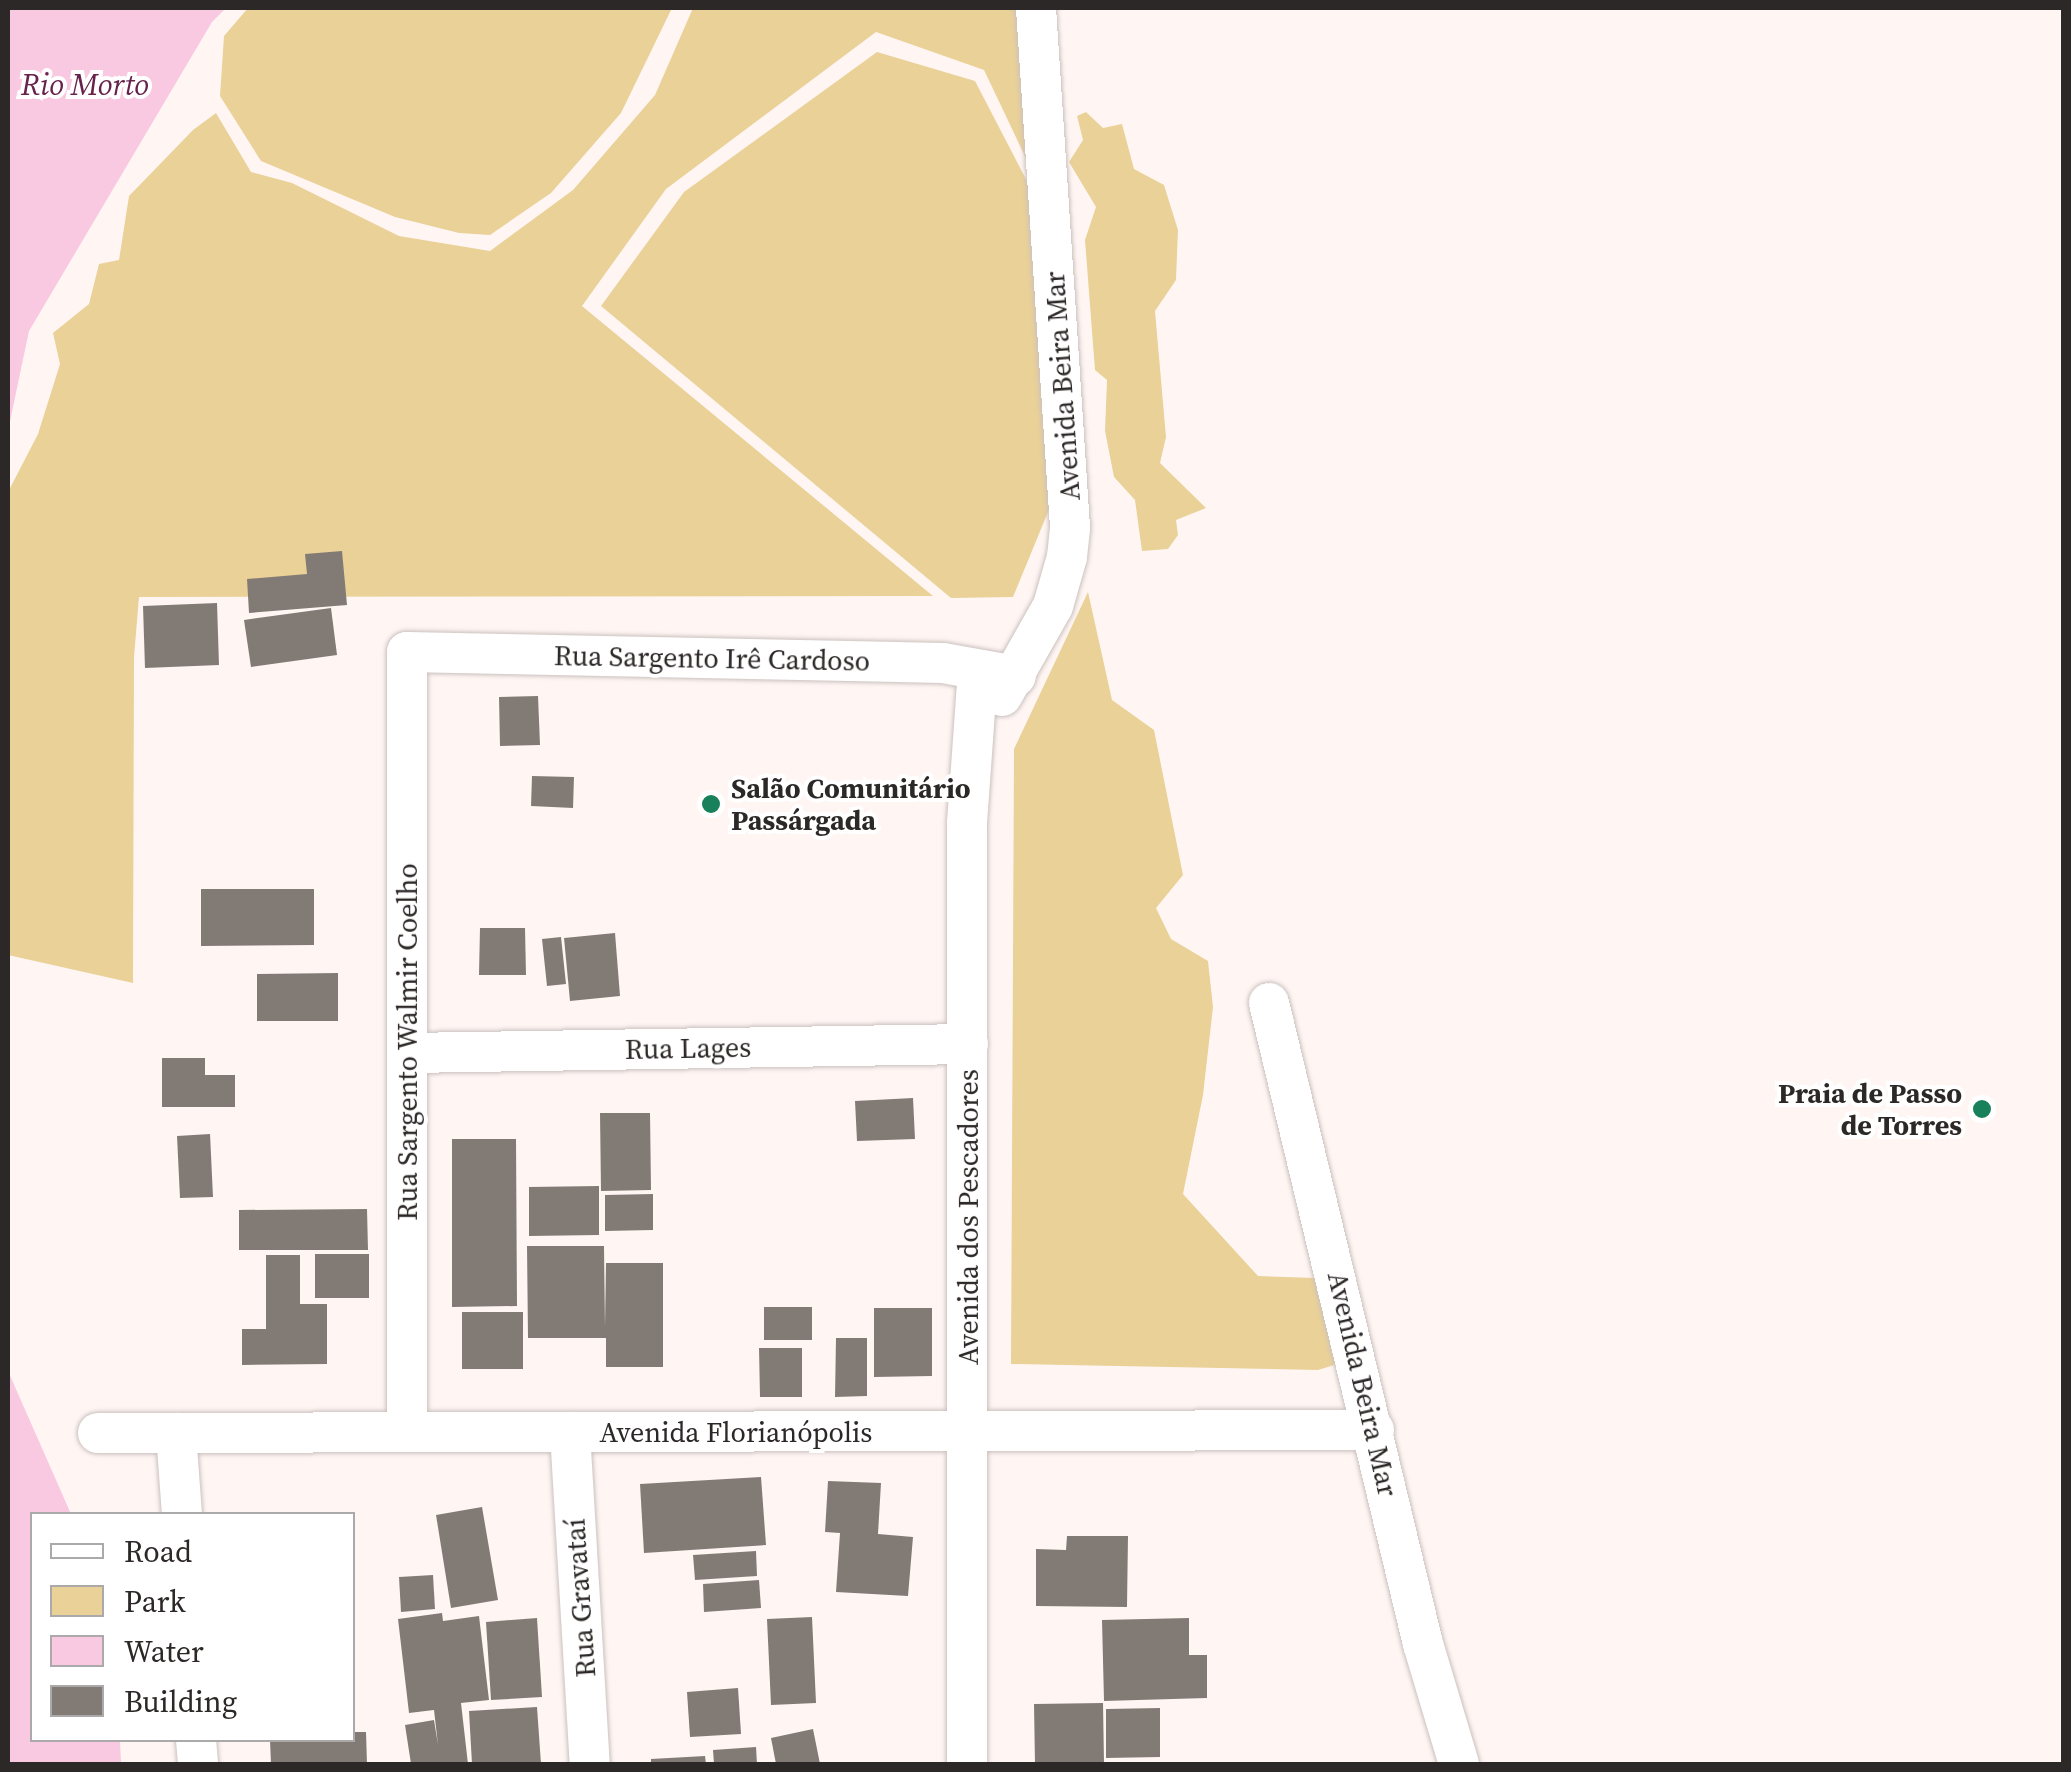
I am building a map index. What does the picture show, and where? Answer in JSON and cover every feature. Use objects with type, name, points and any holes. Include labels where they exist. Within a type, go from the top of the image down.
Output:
[{"type":"street","name":"Avenida Beira Mar","points":[[997,673],[1053,606],[1068,557],[1070,528],[1036,8]]},
{"type":"street","name":"Rua Sargento Irê Cardoso","points":[[407,652],[924,662],[997,673]]},
{"type":"street","name":"Rua Sargento Walmir Coelho","points":[[407,652],[408,1432]]},
{"type":"street","name":"Avenida dos Pescadores","points":[[967,1764],[967,823],[972,740],[997,673]]},
{"type":"street","name":"Avenida Beira Mar","points":[[1269,1003],[1423,1644],[1459,1764]]},
{"type":"street","name":"Rua Lages","points":[[408,1053],[968,1044]]},
{"type":"street","name":"Avenida Florianópolis","points":[[98,1433],[1374,1430]]},
{"type":"street","name":"Rua Gravataí","points":[[570,1432],[590,1764]]},
{"type":"street","points":[[176,1433],[182,1512]]},
{"type":"green space","points":[[248,8],[672,8],[621,113],[551,193],[490,235],[459,233],[395,217],[261,161],[220,96],[224,36]]},
{"type":"green space","points":[[693,8],[1018,8],[1031,169],[984,70],[876,32],[666,189],[582,306],[933,596],[139,597],[134,657],[133,983],[8,955],[8,492],[38,434],[60,364],[53,333],[89,304],[99,264],[119,260],[129,196],[193,130],[216,113],[251,172],[292,183],[399,236],[490,251],[573,190],[655,95]]},
{"type":"green space","points":[[877,52],[975,81],[1028,183],[1055,495],[1013,597],[951,598],[601,306],[684,192]]},
{"type":"green space","points":[[1086,112],[1103,128],[1122,124],[1134,169],[1164,185],[1178,230],[1176,280],[1155,311],[1166,437],[1160,463],[1206,508],[1176,520],[1178,535],[1168,549],[1142,551],[1135,500],[1114,477],[1105,431],[1107,380],[1095,370],[1085,240],[1096,207],[1069,162],[1083,140],[1077,116]]},
{"type":"green space","points":[[1088,592],[1112,700],[1154,730],[1183,875],[1156,908],[1171,939],[1208,961],[1213,1007],[1203,1095],[1183,1194],[1258,1276],[1316,1278],[1344,1362],[1318,1370],[1011,1364],[1014,749]]},
{"type":"water","name":"Rio Morto","points":[[8,8],[226,8],[212,22],[29,331],[8,431]]},
{"type":"water","points":[[8,1371],[70,1512],[30,1512],[30,1742],[120,1742],[121,1764],[8,1764]]},
{"type":"building","points":[[342,551],[347,605],[249,613],[247,579],[307,574],[305,554]]},
{"type":"building","points":[[217,603],[219,665],[145,668],[143,606]]},
{"type":"building","points":[[331,608],[337,655],[251,667],[244,620]]},
{"type":"building","points":[[538,696],[540,745],[500,746],[499,697]]},
{"type":"building","points":[[532,776],[574,777],[573,808],[531,806]]},
{"type":"building","points":[[201,889],[314,889],[314,945],[201,946]]},
{"type":"building","points":[[480,928],[525,928],[526,975],[479,975]]},
{"type":"building","points":[[615,933],[620,996],[570,1001],[564,938]]},
{"type":"building","points":[[561,937],[566,984],[547,986],[542,939]]},
{"type":"building","points":[[338,973],[338,1021],[257,1021],[257,974]]},
{"type":"building","points":[[162,1058],[205,1058],[205,1075],[235,1075],[235,1107],[162,1107]]},
{"type":"building","points":[[913,1098],[915,1139],[857,1141],[855,1101]]},
{"type":"building","points":[[600,1113],[650,1113],[651,1190],[601,1191]]},
{"type":"building","points":[[210,1134],[213,1197],[180,1198],[177,1136]]},
{"type":"building","points":[[452,1139],[516,1139],[517,1306],[452,1307]]},
{"type":"building","points":[[599,1186],[599,1235],[529,1236],[529,1187]]},
{"type":"building","points":[[653,1194],[653,1230],[605,1231],[605,1195]]},
{"type":"building","points":[[367,1209],[368,1250],[239,1250],[239,1210]]},
{"type":"building","points":[[527,1246],[604,1246],[605,1327],[606,1263],[663,1263],[663,1367],[606,1367],[606,1338],[528,1338]]},
{"type":"building","points":[[315,1254],[369,1254],[369,1298],[315,1298]]},
{"type":"building","points":[[266,1255],[300,1255],[300,1304],[327,1304],[327,1364],[242,1365],[242,1329],[266,1329]]},
{"type":"building","points":[[764,1307],[812,1307],[812,1340],[764,1340]]},
{"type":"building","points":[[874,1308],[932,1308],[932,1376],[874,1377]]},
{"type":"building","points":[[462,1312],[523,1312],[523,1369],[462,1369]]},
{"type":"building","points":[[836,1338],[867,1338],[867,1396],[835,1397]]},
{"type":"building","points":[[759,1348],[802,1348],[802,1397],[760,1397]]},
{"type":"building","points":[[761,1477],[766,1545],[644,1553],[640,1484]]},
{"type":"building","points":[[828,1481],[881,1483],[878,1534],[913,1537],[908,1596],[836,1592],[840,1533],[825,1532]]},
{"type":"building","points":[[482,1507],[498,1600],[451,1608],[436,1515]]},
{"type":"building","points":[[1067,1536],[1128,1536],[1127,1607],[1036,1606],[1036,1549],[1066,1550]]},
{"type":"building","points":[[756,1551],[757,1576],[695,1580],[693,1555]]},
{"type":"building","points":[[433,1575],[435,1609],[401,1612],[399,1577]]},
{"type":"building","points":[[759,1580],[761,1608],[704,1612],[703,1584]]},
{"type":"building","points":[[442,1613],[443,1621],[479,1616],[489,1700],[461,1703],[468,1764],[411,1764],[405,1725],[434,1720],[438,1745],[434,1710],[409,1713],[398,1619]]},
{"type":"building","points":[[812,1617],[816,1703],[771,1705],[767,1619]]},
{"type":"building","points":[[537,1618],[542,1697],[491,1700],[486,1622]]},
{"type":"building","points":[[1189,1618],[1189,1655],[1207,1655],[1207,1698],[1104,1701],[1102,1620]]},
{"type":"building","points":[[738,1688],[741,1734],[690,1737],[687,1692]]},
{"type":"building","points":[[1103,1703],[1104,1763],[1035,1764],[1034,1704]]},
{"type":"building","points":[[537,1707],[541,1764],[472,1764],[469,1711]]},
{"type":"building","points":[[1160,1708],[1160,1757],[1106,1758],[1106,1709]]},
{"type":"building","points":[[813,1729],[820,1764],[776,1764],[771,1738]]},
{"type":"building","points":[[355,1732],[366,1732],[367,1764],[271,1764],[270,1742],[355,1742]]},
{"type":"building","points":[[756,1747],[757,1764],[714,1764],[713,1750]]},
{"type":"building","points":[[705,1756],[706,1764],[651,1764],[651,1759]]},
{"type":"place","name":"Salão Comunitário Passárgada","points":[[711,804]]},
{"type":"place","name":"Praia de Passo de Torres","points":[[1982,1109]]}]
